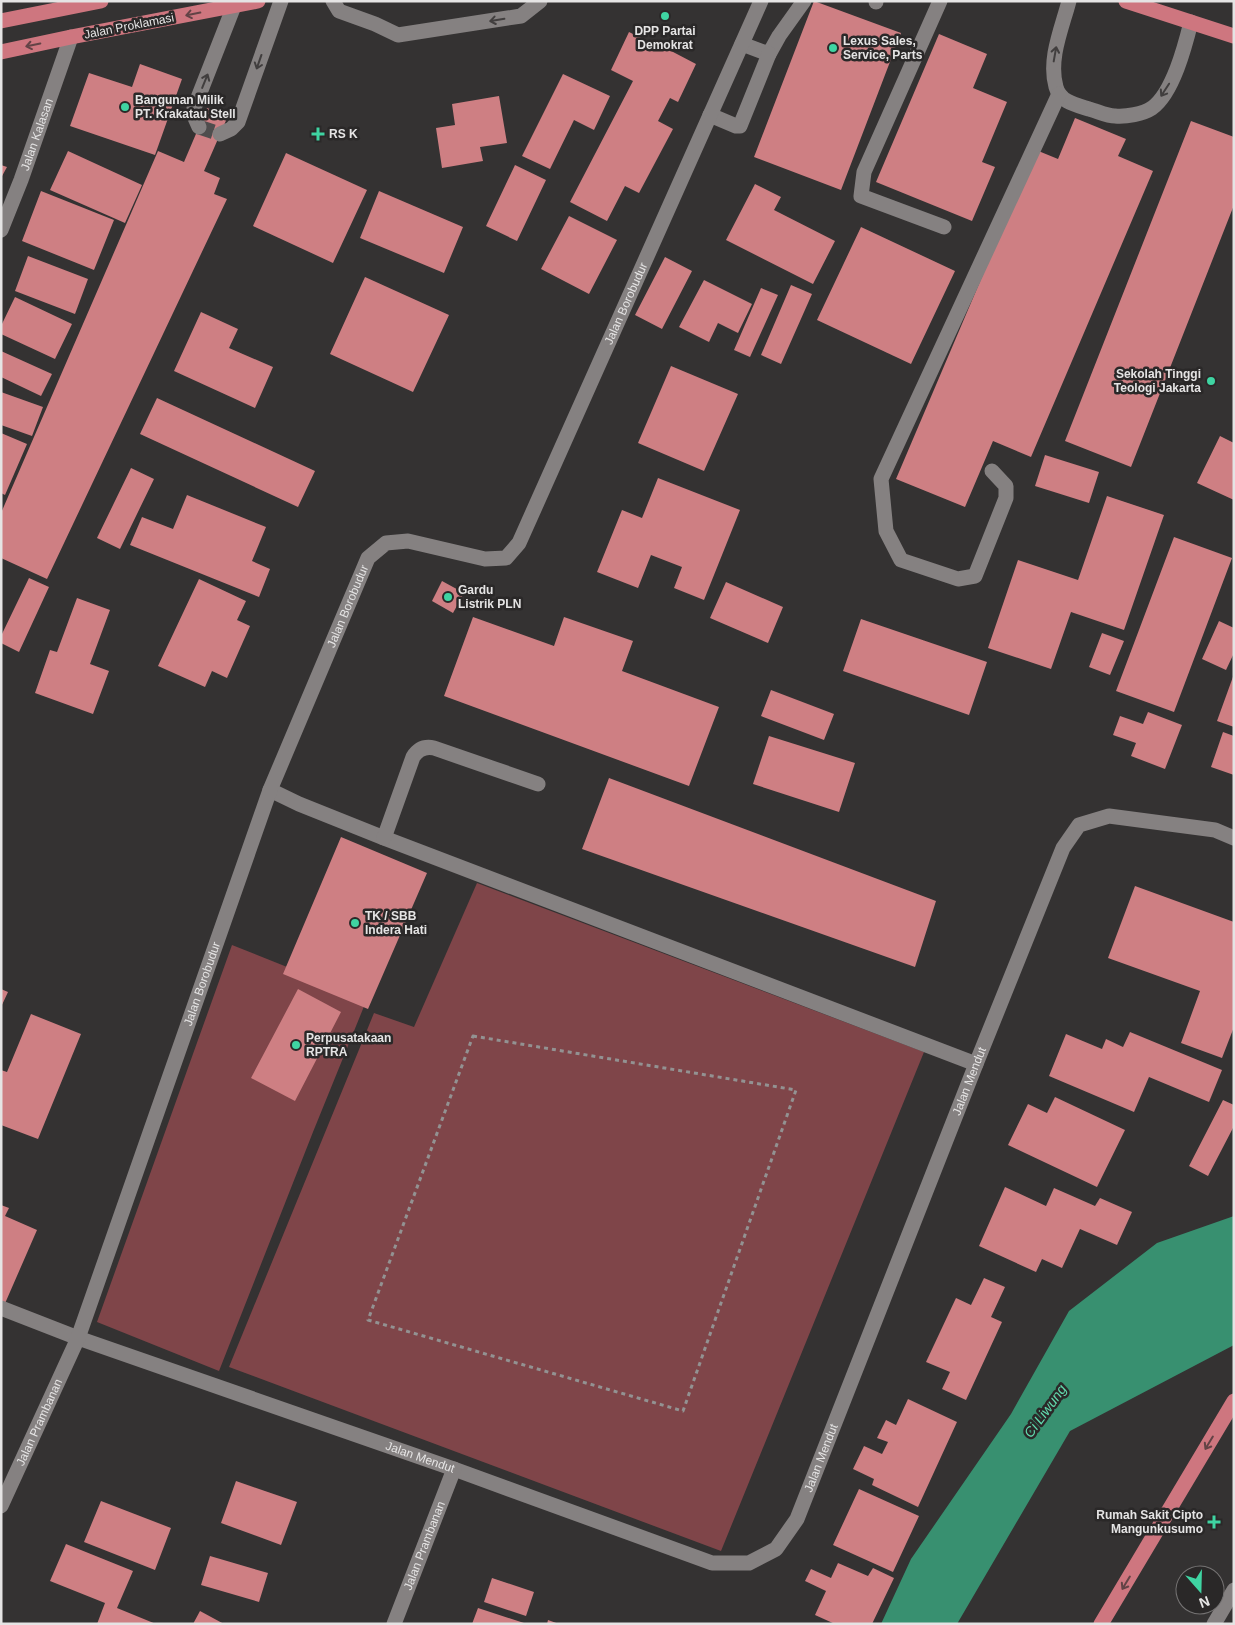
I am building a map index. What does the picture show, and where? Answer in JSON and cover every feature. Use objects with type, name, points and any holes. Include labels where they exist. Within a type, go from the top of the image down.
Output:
[{"type":"main road","points":[[1,21],[101,1]]},
{"type":"main road","name":"Jalan Proklamasi","points":[[1,52],[258,1]]},
{"type":"main road","points":[[1126,1],[1164,7],[1191,22],[1234,36]]},
{"type":"main road","points":[[1101,1624],[1234,1401]]},
{"type":"street","points":[[220,134],[231,129],[238,122],[281,1]]},
{"type":"street","points":[[333,1],[339,11],[375,24],[398,35],[521,16],[540,1]]},
{"type":"street","name":"Jalan Borobudur","points":[[78,1338],[270,790],[368,558],[386,543],[408,541],[485,559],[506,558],[519,543],[761,1]]},
{"type":"street","points":[[710,114],[740,126],[769,54],[779,36],[804,1]]},
{"type":"street","points":[[940,1],[864,172],[861,196],[944,227]]},
{"type":"street","points":[[1070,1],[1056,48],[1053,67],[1056,87],[1059,94],[1071,104],[1114,116],[1137,114],[1152,107],[1166,91],[1177,69],[1191,22]]},
{"type":"street","points":[[199,127],[195,118],[194,108],[234,6]]},
{"type":"street","name":"Jalan Kalasan","points":[[1,230],[21,180],[71,37]]},
{"type":"street","points":[[742,44],[769,54]]},
{"type":"street","points":[[992,471],[1006,486],[1006,498],[975,576],[958,579],[901,560],[886,531],[881,479],[1059,94]]},
{"type":"street","points":[[384,838],[413,757],[424,747],[434,748],[538,784]]},
{"type":"street","points":[[270,790],[299,804],[384,838],[976,1064]]},
{"type":"street","name":"Jalan Mendut","points":[[1,1308],[78,1338],[454,1469],[712,1563],[749,1563],[776,1549],[797,1519],[1063,848],[1079,825],[1109,816],[1215,830],[1234,838]]},
{"type":"street","name":"Jalan Prambanan","points":[[1,1506],[78,1338]]},
{"type":"street","name":"Jalan Prambanan","points":[[394,1624],[454,1469]]},
{"type":"street","points":[[1214,1624],[1234,1590]]},
{"type":"path","points":[[473,1036],[796,1090],[683,1411],[368,1320],[473,1036]]},
{"type":"shaded area","points":[[477,883],[924,1052],[721,1551],[229,1367],[374,1013],[414,1027]]},
{"type":"shaded area","points":[[232,945],[367,999],[219,1371],[97,1322]]},
{"type":"water","name":"Ci Liwung","points":[[1234,1216],[1234,1345],[1070,1431],[957,1624],[881,1624],[911,1559],[1011,1414],[1069,1311],[1157,1243]]},
{"type":"building","points":[[814,1],[901,33],[841,190],[754,157]]},
{"type":"building","points":[[629,32],[653,44],[654,42],[696,64],[678,102],[670,98],[658,121],[673,129],[639,193],[625,186],[607,221],[570,202],[633,81],[611,70]]},
{"type":"building","points":[[939,34],[987,54],[973,88],[1007,102],[982,162],[995,167],[972,221],[876,182]]},
{"type":"building","name":"Bangunan Milik PT. Krakatau Stell","points":[[140,64],[182,79],[155,155],[70,126],[89,73],[132,87]]},
{"type":"building","points":[[563,74],[610,96],[594,130],[574,120],[550,169],[522,156]]},
{"type":"building","points":[[499,96],[507,143],[480,147],[483,161],[442,168],[436,128],[455,125],[452,104]]},
{"type":"building","points":[[207,108],[228,116],[204,171],[220,178],[214,194],[227,199],[47,579],[1,558],[1,513],[158,151],[184,162]]},
{"type":"building","points":[[1075,118],[1126,139],[1118,156],[1153,171],[1031,457],[993,441],[965,507],[896,479],[1036,150],[1058,159]]},
{"type":"building","points":[[1191,121],[1234,137],[1234,205],[1131,467],[1065,441]]},
{"type":"building","points":[[68,151],[142,185],[125,223],[50,190]]},
{"type":"building","points":[[286,153],[367,190],[333,263],[253,226]]},
{"type":"building","points":[[1,165],[7,167],[1,178]]},
{"type":"building","points":[[515,165],[546,180],[517,241],[486,226]]},
{"type":"building","points":[[755,184],[781,197],[774,210],[835,241],[813,284],[726,240]]},
{"type":"building","points":[[41,191],[114,220],[94,270],[22,241]]},
{"type":"building","points":[[379,191],[463,227],[444,273],[360,238]]},
{"type":"building","points":[[569,216],[617,240],[589,294],[541,269]]},
{"type":"building","points":[[861,227],[955,271],[911,364],[817,320]]},
{"type":"building","points":[[28,256],[88,279],[75,314],[15,291]]},
{"type":"building","points":[[665,257],[692,271],[662,329],[635,315]]},
{"type":"building","points":[[365,277],[449,315],[413,392],[330,354]]},
{"type":"building","points":[[704,280],[752,304],[738,333],[718,323],[709,342],[679,327]]},
{"type":"building","points":[[791,285],[812,294],[781,364],[761,355]]},
{"type":"building","points":[[761,288],[778,295],[750,357],[734,350]]},
{"type":"building","points":[[15,297],[72,324],[55,359],[1,334],[1,326]]},
{"type":"building","points":[[201,312],[238,329],[229,348],[273,367],[255,408],[174,371]]},
{"type":"building","points":[[1,351],[52,374],[41,396],[1,377]]},
{"type":"building","points":[[671,366],[738,394],[704,471],[638,443]]},
{"type":"building","points":[[1,392],[43,407],[32,436],[1,425]]},
{"type":"building","points":[[157,398],[315,471],[298,507],[140,434]]},
{"type":"building","points":[[1,433],[27,444],[5,495],[1,493]]},
{"type":"building","points":[[1220,436],[1234,443],[1234,500],[1197,483]]},
{"type":"building","points":[[1045,455],[1099,472],[1089,503],[1035,486]]},
{"type":"building","points":[[131,468],[154,479],[120,549],[97,538]]},
{"type":"building","points":[[658,478],[740,510],[704,600],[674,588],[682,567],[651,555],[638,588],[597,572],[622,510],[642,518]]},
{"type":"building","points":[[187,495],[266,527],[252,561],[270,569],[259,597],[130,545],[142,517],[173,529]]},
{"type":"building","points":[[1107,496],[1164,515],[1124,630],[1071,612],[1051,669],[988,648],[1018,560],[1078,580]]},
{"type":"building","points":[[1174,537],[1232,558],[1174,712],[1116,691]]},
{"type":"building","points":[[29,578],[49,587],[19,652],[1,643],[1,636]]},
{"type":"building","points":[[199,579],[246,601],[237,620],[250,626],[227,678],[212,671],[205,687],[158,666]]},
{"type":"building","name":"Gardu Listrik PLN","points":[[442,581],[464,593],[453,613],[432,601]]},
{"type":"building","points":[[726,582],[783,607],[768,643],[710,618]]},
{"type":"building","points":[[77,598],[110,610],[90,664],[109,671],[93,714],[35,693],[50,650],[57,652]]},
{"type":"building","points":[[473,617],[554,646],[564,617],[633,641],[622,671],[719,707],[689,786],[444,696]]},
{"type":"building","points":[[861,619],[987,662],[969,715],[843,671]]},
{"type":"building","points":[[1219,621],[1234,628],[1234,653],[1226,670],[1202,659]]},
{"type":"building","points":[[1102,633],[1124,641],[1110,675],[1089,667]]},
{"type":"building","points":[[1234,674],[1234,727],[1217,721]]},
{"type":"building","points":[[771,690],[834,714],[824,740],[761,716]]},
{"type":"building","points":[[1148,712],[1182,725],[1165,769],[1131,756],[1136,743],[1113,735],[1120,716],[1143,724]]},
{"type":"building","points":[[1223,732],[1234,736],[1234,775],[1211,767]]},
{"type":"building","points":[[769,736],[855,763],[839,812],[753,784]]},
{"type":"building","points":[[609,778],[936,901],[915,967],[582,849]]},
{"type":"building","name":"TK / SBB Indera Hati","points":[[341,837],[427,873],[368,1009],[283,974]]},
{"type":"building","points":[[1135,886],[1234,922],[1234,1027],[1222,1058],[1181,1043],[1200,991],[1108,958]]},
{"type":"building","points":[[1,989],[8,992],[1,1007]]},
{"type":"building","name":"Perpusatakaan RPTRA","points":[[298,989],[341,1012],[295,1101],[251,1078]]},
{"type":"building","points":[[31,1014],[81,1034],[38,1139],[1,1125],[1,1070],[7,1072]]},
{"type":"building","points":[[1130,1032],[1222,1070],[1209,1102],[1149,1077],[1134,1112],[1049,1076],[1066,1034],[1102,1049],[1106,1039],[1123,1047]]},
{"type":"building","points":[[1055,1097],[1125,1130],[1097,1187],[1008,1145],[1028,1104],[1047,1113]]},
{"type":"building","points":[[1223,1100],[1234,1105],[1234,1126],[1208,1176],[1189,1166]]},
{"type":"building","points":[[1005,1187],[1046,1206],[1054,1188],[1095,1206],[1100,1198],[1132,1212],[1117,1245],[1080,1229],[1062,1268],[1042,1259],[1036,1272],[979,1246]]},
{"type":"building","points":[[1,1205],[9,1208],[5,1216],[37,1230],[3,1308],[1,1307]]},
{"type":"building","points":[[984,1278],[1005,1287],[991,1317],[1002,1322],[966,1400],[942,1389],[950,1372],[926,1362],[956,1298],[971,1305]]},
{"type":"building","points":[[908,1399],[957,1422],[918,1507],[872,1485],[874,1479],[853,1469],[864,1446],[882,1454],[888,1442],[877,1438],[886,1420],[896,1425]]},
{"type":"building","points":[[236,1481],[297,1502],[281,1545],[221,1523]]},
{"type":"building","points":[[859,1489],[919,1516],[893,1572],[833,1545]]},
{"type":"building","points":[[101,1501],[171,1528],[155,1570],[84,1542]]},
{"type":"building","points":[[66,1544],[133,1571],[117,1608],[156,1624],[97,1624],[105,1603],[50,1581]]},
{"type":"building","points":[[210,1556],[268,1573],[259,1602],[201,1585]]},
{"type":"building","points":[[838,1563],[868,1576],[873,1568],[894,1578],[872,1624],[835,1624],[815,1615],[826,1591],[805,1581],[811,1569],[831,1578]]},
{"type":"building","points":[[492,1578],[534,1592],[526,1616],[484,1602]]},
{"type":"building","points":[[478,1608],[524,1623],[524,1624],[472,1624]]},
{"type":"building","points":[[200,1611],[224,1624],[193,1624]]},
{"type":"building","points":[[548,1620],[559,1624],[547,1624]]},
{"type":"tunnel","points":[[199,127],[220,134]]},
{"type":"place","name":"DPP Partai Demokrat","points":[[665,16]]},
{"type":"place","name":"Lexus Sales, Service, Parts","points":[[833,48]]},
{"type":"place","name":"Bangunan Milik PT. Krakatau Stell","points":[[125,107]]},
{"type":"place","name":"RS K","points":[[318,134]]},
{"type":"place","name":"Sekolah Tinggi Teologi Jakarta","points":[[1211,381]]},
{"type":"place","name":"Gardu Listrik PLN","points":[[448,597]]},
{"type":"place","name":"TK / SBB Indera Hati","points":[[355,923]]},
{"type":"place","name":"Perpusatakaan RPTRA","points":[[296,1045]]},
{"type":"place","name":"Rumah Sakit Cipto Mangunkusumo","points":[[1214,1522]]}]
